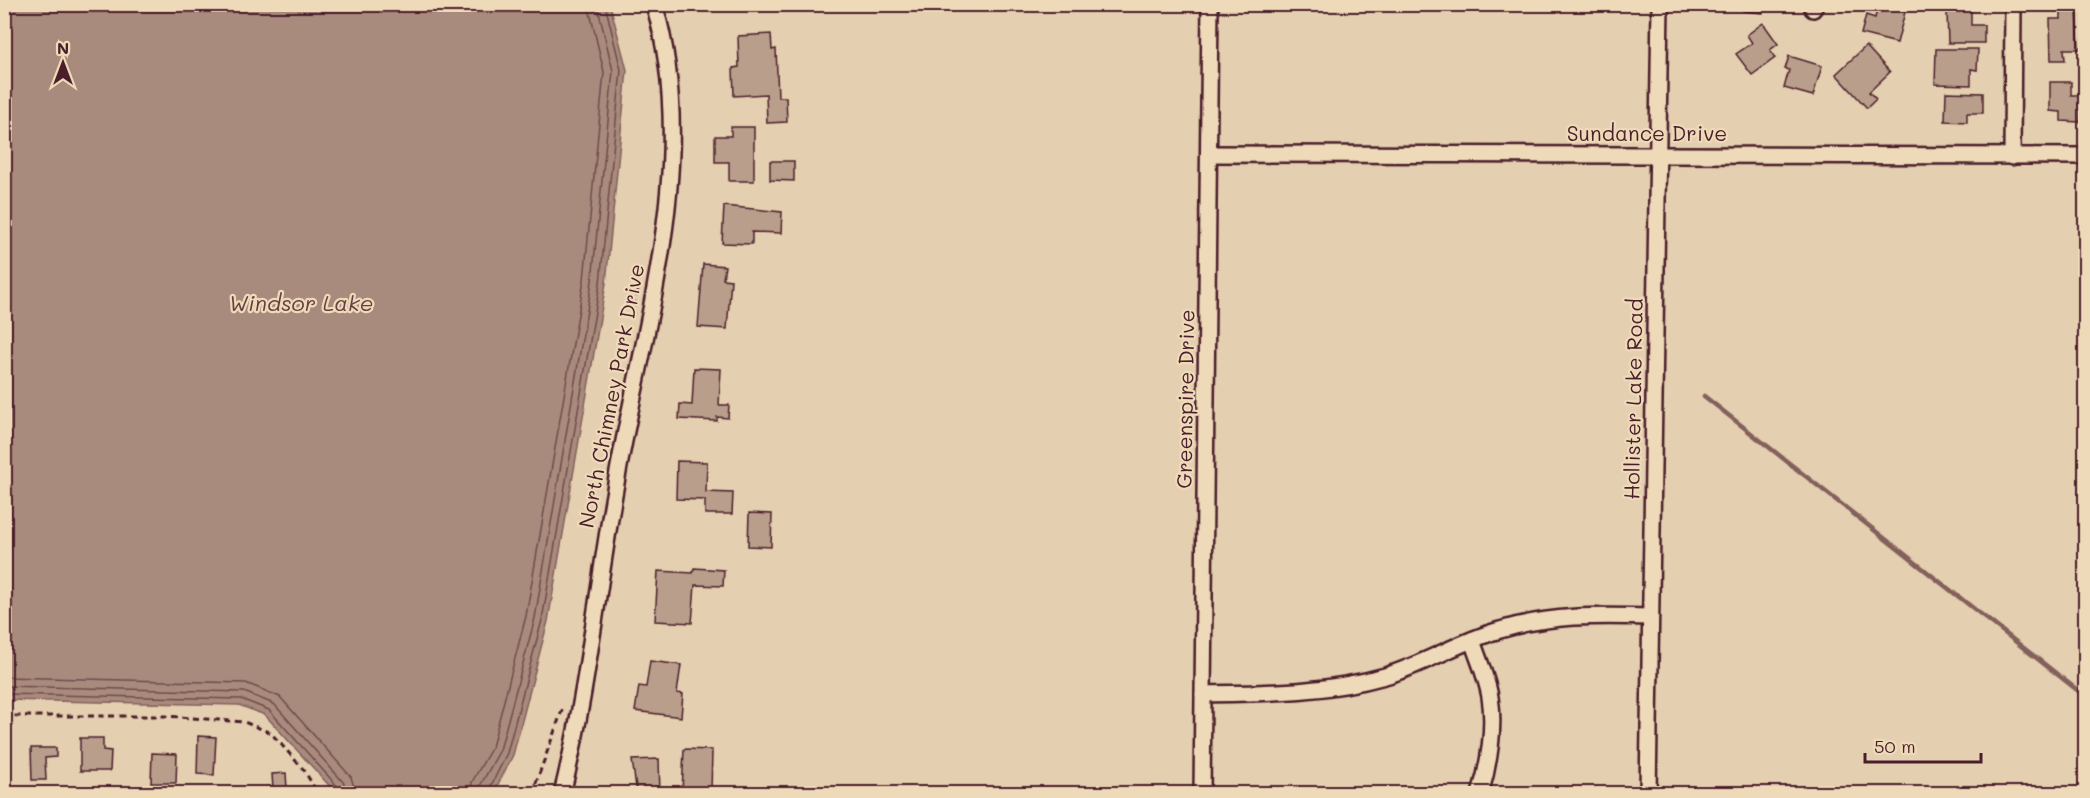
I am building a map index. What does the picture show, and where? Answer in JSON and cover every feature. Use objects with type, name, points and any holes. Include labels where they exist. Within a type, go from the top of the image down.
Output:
[{"type":"street","name":"North Chimney Park Drive","points":[[562,794],[575,734],[615,486],[659,262],[669,190],[670,75],[663,31],[654,4]]},
{"type":"street","name":"Greenspire Drive","points":[[1202,794],[1210,4]]},
{"type":"street","name":"Hollister Lake Road","points":[[1648,794],[1650,576],[1657,356],[1659,4]]},
{"type":"street","points":[[2012,157],[2013,4]]},
{"type":"street","name":"Sundance Drive","points":[[1209,154],[2085,156]]},
{"type":"street","points":[[1203,694],[1287,693],[1321,690],[1386,676],[1499,630],[1545,620],[1601,615],[1650,617]]},
{"type":"street","points":[[1472,640],[1486,680],[1492,712],[1486,769],[1480,794]]},
{"type":"path","points":[[631,325],[639,279]]},
{"type":"path","points":[[532,794],[566,697]]},
{"type":"path","points":[[4,716],[167,716],[244,722],[272,733],[304,770],[318,794]]},
{"type":"water","name":"Windsor Lake","points":[[5,4],[610,5],[627,70],[606,283],[548,621],[513,755],[495,790],[488,794],[336,793],[265,715],[239,705],[5,700]]},
{"type":"building","points":[[1743,4],[1764,4],[1763,13],[1743,11]]},
{"type":"building","points":[[1878,5],[1905,12],[1897,43],[1861,34],[1866,15],[1875,18]]},
{"type":"building","points":[[1971,10],[1971,25],[1984,25],[1984,43],[1948,43],[1947,11]]},
{"type":"building","points":[[2077,10],[2079,49],[2064,49],[2065,60],[2051,60],[2050,19],[2061,19],[2061,11]]},
{"type":"building","points":[[1763,23],[1778,44],[1770,50],[1775,58],[1752,75],[1736,54],[1752,43],[1747,35]]},
{"type":"building","points":[[771,34],[772,50],[776,49],[778,97],[786,97],[787,122],[767,123],[766,94],[734,96],[733,68],[739,67],[738,36]]},
{"type":"building","points":[[1866,46],[1890,72],[1869,92],[1876,99],[1867,108],[1836,74]]},
{"type":"building","points":[[1936,49],[1978,49],[1977,70],[1971,69],[1971,85],[1935,84]]},
{"type":"building","points":[[1789,56],[1822,66],[1813,96],[1784,88],[1789,70],[1785,69]]},
{"type":"building","points":[[2050,82],[2071,82],[2071,95],[2081,95],[2080,122],[2061,121],[2061,112],[2050,111]]},
{"type":"building","points":[[1946,92],[1983,93],[1983,113],[1967,113],[1967,122],[1945,121]]},
{"type":"building","points":[[731,127],[754,127],[754,181],[729,181],[729,162],[715,162],[715,136],[731,136]]},
{"type":"building","points":[[770,161],[794,161],[794,181],[770,180]]},
{"type":"building","points":[[724,206],[782,212],[781,233],[752,232],[752,244],[722,243]]},
{"type":"building","points":[[703,264],[725,266],[723,279],[731,280],[727,329],[698,327]]},
{"type":"building","points":[[694,368],[721,369],[719,405],[729,405],[728,418],[717,417],[717,421],[679,419],[680,404],[692,405]]},
{"type":"building","points":[[677,461],[707,462],[706,492],[733,493],[732,514],[705,514],[705,500],[676,499]]},
{"type":"building","points":[[749,513],[772,514],[771,547],[748,546]]},
{"type":"building","points":[[694,568],[724,570],[723,586],[695,585],[692,623],[655,621],[658,571],[693,573]]},
{"type":"building","points":[[650,661],[681,665],[677,693],[683,694],[681,717],[635,711],[639,686],[646,687]]},
{"type":"building","points":[[198,736],[216,737],[214,775],[197,774]]},
{"type":"building","points":[[80,738],[103,738],[103,750],[111,751],[110,771],[80,771]]},
{"type":"building","points":[[31,748],[56,748],[56,757],[45,758],[46,780],[32,780]]},
{"type":"building","points":[[684,749],[712,750],[711,793],[682,792]]},
{"type":"building","points":[[152,753],[177,754],[176,783],[151,783]]},
{"type":"building","points":[[659,759],[660,794],[637,794],[632,760]]},
{"type":"building","points":[[286,773],[287,789],[273,789],[272,774]]},
{"type":"waterway","points":[[1704,396],[2086,697]]}]
